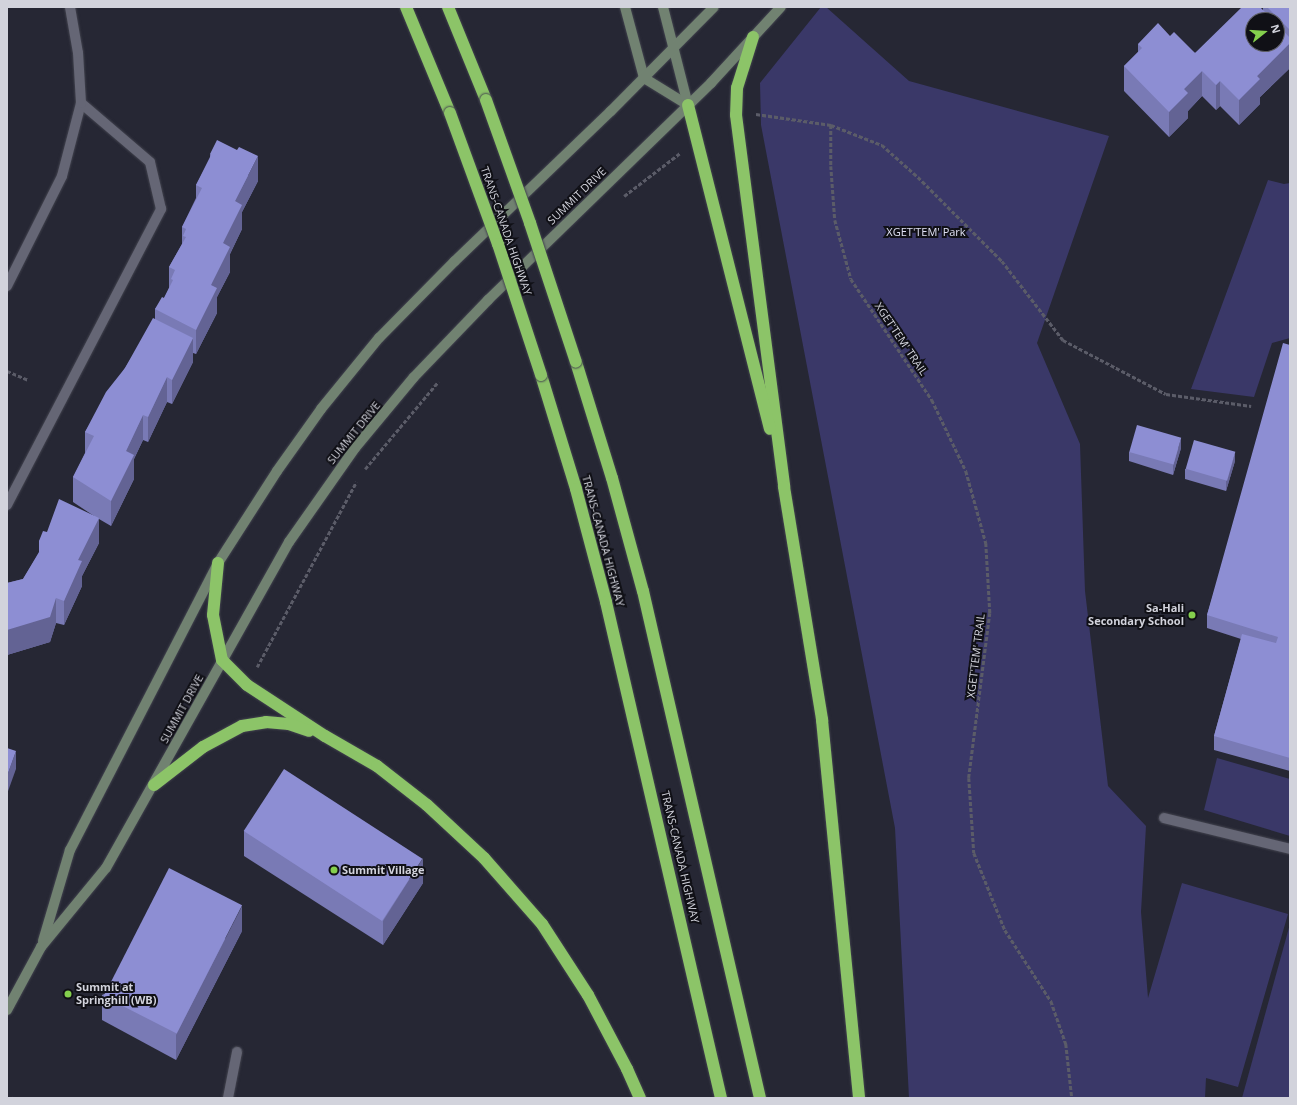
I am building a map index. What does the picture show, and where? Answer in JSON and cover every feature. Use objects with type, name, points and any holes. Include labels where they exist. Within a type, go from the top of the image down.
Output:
[{"type":"highway","name":"TRANS-CANADA HIGHWAY","points":[[406,7],[450,113],[498,244],[541,375],[576,489],[606,602],[722,1098]]},
{"type":"highway","points":[[448,7],[486,100],[530,223],[576,362],[612,478],[643,591],[760,1098]]},
{"type":"highway","points":[[753,37],[737,88],[736,115],[784,487],[822,720],[859,1098]]},
{"type":"highway","points":[[688,105],[784,487]]},
{"type":"highway","points":[[218,563],[213,615],[222,660],[247,685],[325,736],[377,766],[426,805],[490,864],[542,924],[588,995],[627,1069],[640,1098]]},
{"type":"highway","points":[[154,785],[202,747],[242,726],[266,722],[290,724],[325,736]]},
{"type":"main road","points":[[625,7],[644,78],[688,105]]},
{"type":"main road","points":[[663,7],[688,105]]},
{"type":"main road","name":"SUMMIT DRIVE","points":[[41,947],[70,850],[218,563],[294,446],[321,409],[378,338],[455,261],[644,78],[714,7]]},
{"type":"main road","name":"SUMMIT DRIVE","points":[[7,1010],[41,947],[106,868],[154,785],[222,660],[289,542],[356,448],[414,377],[488,300],[688,105],[781,7]]},
{"type":"street","points":[[7,286],[62,176],[82,103],[78,53],[70,7]]},
{"type":"street","points":[[7,506],[160,208],[150,162],[82,103]]},
{"type":"street","points":[[1164,818],[1290,849]]},
{"type":"street","points":[[228,1098],[237,1052]]},
{"type":"path","points":[[751,114],[832,125],[882,145],[918,177],[1002,261],[1062,340],[1166,394],[1251,406]]},
{"type":"path","name":"XGET'TEM' TRAIL","points":[[832,125],[831,166],[835,220],[851,279],[932,400],[966,471],[986,543],[990,613],[969,778],[974,853],[1005,930],[1051,1001],[1066,1044],[1072,1098]]},
{"type":"path","points":[[620,199],[674,159]]},
{"type":"path","points":[[7,371],[28,380]]},
{"type":"path","points":[[363,472],[442,377]]},
{"type":"path","points":[[258,667],[358,478]]},
{"type":"green space","name":"XGET'TEM' Park","points":[[821,7],[826,7],[909,81],[1109,136],[1037,343],[1080,444],[1085,591],[1108,786],[1146,826],[1141,912],[1148,998],[1182,883],[1288,914],[1238,1087],[1206,1078],[1205,1098],[909,1098],[895,828],[761,125],[760,83]]},
{"type":"green space","points":[[1268,180],[1284,184],[1290,183],[1290,338],[1272,343],[1254,397],[1191,389]]},
{"type":"green space","points":[[1217,758],[1290,779],[1290,836],[1204,810]]},
{"type":"green space","points":[[1290,924],[1290,1098],[1242,1098]]},
{"type":"building","points":[[1242,7],[1260,7],[1265,12],[1245,12],[1245,52],[1281,52],[1257,76],[1260,79],[1239,100],[1220,81],[1216,85],[1202,71],[1184,89],[1188,93],[1169,112],[1124,66],[1142,48],[1138,44],[1158,23],[1170,36],[1174,32],[1195,53]]},
{"type":"building","points":[[1267,7],[1290,7],[1290,30],[1285,25],[1285,12],[1272,12]]},
{"type":"building","points":[[1285,33],[1290,38],[1290,43],[1285,48]]},
{"type":"building","points":[[217,140],[237,150],[239,147],[258,156],[235,201],[242,205],[223,243],[230,247],[211,285],[217,288],[196,330],[155,309],[162,297],[164,298],[173,280],[171,279],[175,270],[169,267],[186,237],[183,236],[186,229],[182,227],[202,188],[196,185]]},
{"type":"building","points":[[153,318],[193,338],[172,380],[167,377],[148,417],[143,415],[126,451],[134,455],[111,501],[73,477],[94,436],[85,432],[106,392],[125,368]]},
{"type":"building","points":[[1283,343],[1290,345],[1290,758],[1214,736],[1242,634],[1276,643],[1278,637],[1207,615]]},
{"type":"building","points":[[1137,425],[1181,438],[1174,465],[1129,452]]},
{"type":"building","points":[[1194,440],[1235,452],[1227,481],[1186,469]]},
{"type":"building","points":[[59,499],[99,518],[78,560],[82,561],[64,601],[56,598],[50,617],[7,630],[7,583],[23,579],[39,552],[39,541],[43,531],[47,532]]},
{"type":"building","points":[[7,748],[16,751],[7,776]]},
{"type":"building","name":"Summit Village","points":[[284,769],[422,859],[382,921],[244,831]]},
{"type":"building","points":[[169,868],[242,905],[177,1034],[104,996]]},
{"type":"place","name":"Sa-Hali Secondary School","points":[[1192,615]]},
{"type":"place","name":"Summit Village","points":[[334,870]]},
{"type":"place","name":"Summit at Springhill (WB)","points":[[68,994]]}]
